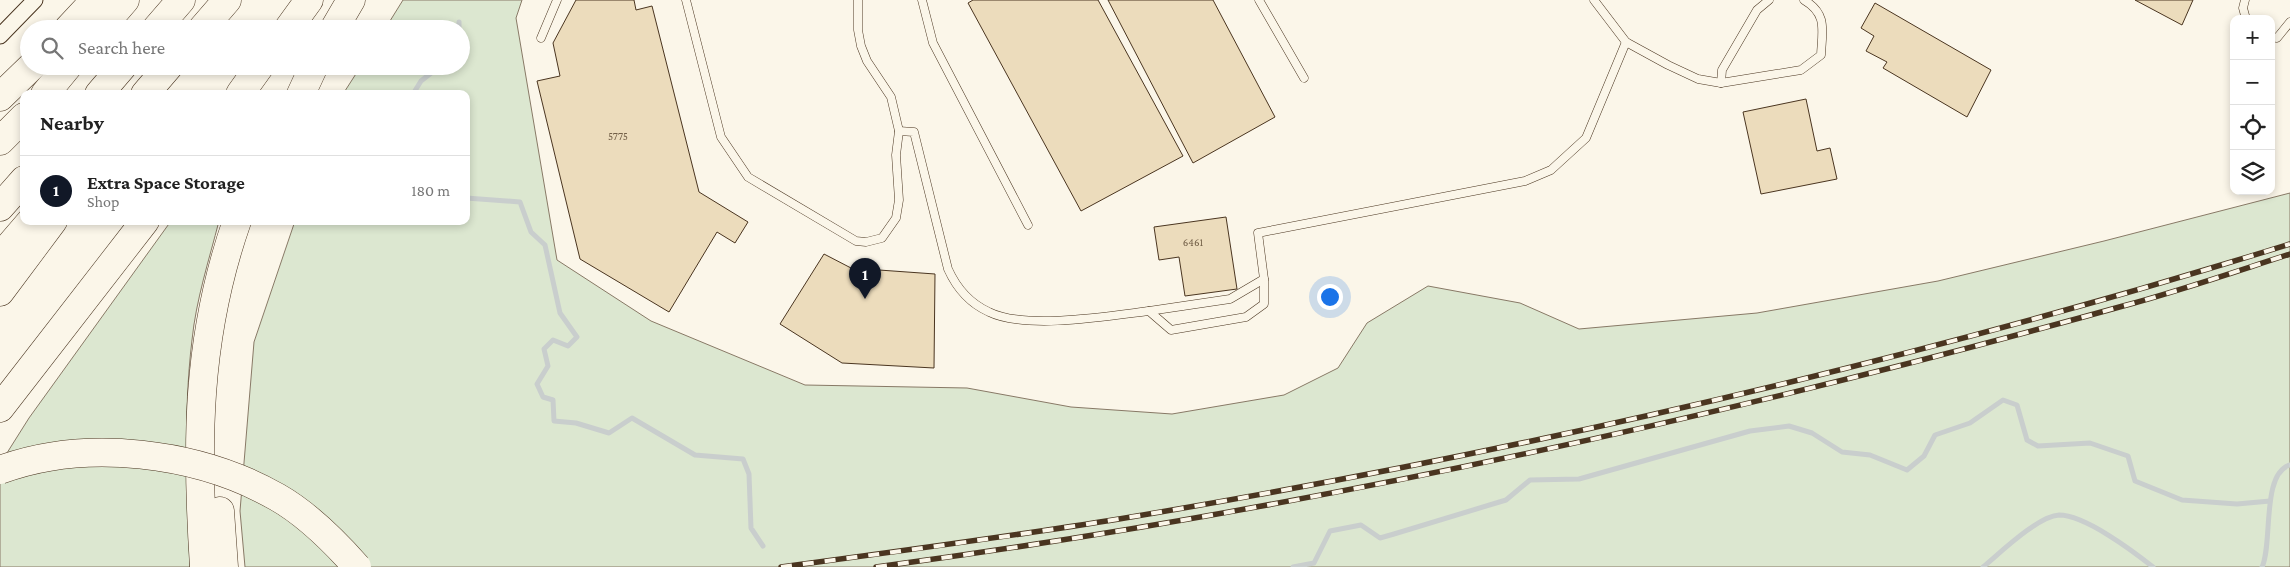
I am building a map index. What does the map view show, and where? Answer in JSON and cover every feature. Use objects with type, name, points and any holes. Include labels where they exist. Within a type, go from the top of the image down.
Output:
[{"type":"highway","points":[[76,20],[95,0]]},
{"type":"highway","points":[[108,20],[125,0]]},
{"type":"highway","points":[[164,20],[181,0]]},
{"type":"highway","points":[[210,20],[227,0]]},
{"type":"highway","points":[[295,20],[309,0]]},
{"type":"highway","points":[[339,20],[351,0]]},
{"type":"highway","points":[[0,97],[23,75]]},
{"type":"highway","points":[[48,90],[61,75]]},
{"type":"highway","points":[[102,90],[115,75]]},
{"type":"highway","points":[[150,90],[162,75]]},
{"type":"highway","points":[[243,90],[254,75]]},
{"type":"highway","points":[[0,142],[20,121]]},
{"type":"highway","points":[[0,207],[20,184]]},
{"type":"highway","points":[[0,256],[27,225]]},
{"type":"highway","points":[[0,292],[50,225]]},
{"type":"highway","points":[[0,408],[142,225]]},
{"type":"highway","points":[[214,564],[198,440],[200,399],[212,307],[226,252],[236,225]]},
{"type":"highway","points":[[214,564],[216,403],[228,308],[249,225]]},
{"type":"highway","points":[[0,470],[17,464],[81,453],[132,454],[189,462],[241,479],[278,498],[310,521],[357,567]]},
{"type":"street","points":[[0,36],[32,1]]},
{"type":"lane","points":[[541,38],[557,0]]},
{"type":"lane","points":[[686,0],[721,137],[748,177],[856,241],[871,242],[882,238],[896,218],[899,200],[896,155],[899,131],[891,97],[867,61],[861,46],[858,0]]},
{"type":"lane","points":[[922,0],[933,43],[1028,225]]},
{"type":"lane","points":[[1259,0],[1304,78]]},
{"type":"lane","points":[[1594,0],[1626,42],[1698,79],[1721,83],[1801,70],[1821,55],[1821,18],[1812,5],[1804,0]]},
{"type":"lane","points":[[1721,83],[1722,70],[1757,10],[1769,0]]},
{"type":"lane","points":[[2244,0],[2245,15]]},
{"type":"lane","points":[[2275,38],[2277,38],[2290,22]]},
{"type":"lane","points":[[1149,312],[1172,330],[1246,317],[1264,304],[1264,279],[1258,233],[1525,181],[1550,170],[1586,138],[1626,42]]},
{"type":"lane","points":[[899,131],[914,132],[948,269],[955,284],[972,302],[999,316],[1022,319],[1065,320],[1149,312],[1230,299],[1264,279]]},
{"type":"green space","points":[[403,0],[522,0],[516,18],[557,260],[651,321],[805,385],[967,388],[1071,407],[1172,414],[1284,395],[1338,368],[1367,323],[1428,286],[1520,303],[1579,329],[1757,313],[1938,281],[2290,193],[2290,567],[245,567],[240,511],[254,342],[294,225],[470,225],[470,90],[346,90],[355,75],[470,75],[470,20],[391,20]]},
{"type":"green space","points":[[168,225],[218,225],[196,310],[189,368],[186,453],[190,567],[0,567],[0,464],[29,418]]},
{"type":"building","points":[[576,0],[634,0],[636,10],[652,6],[699,192],[748,222],[735,243],[717,232],[669,312],[580,259],[537,81],[560,76],[553,43]]},
{"type":"building","points":[[973,0],[1098,0],[1183,156],[1081,211],[968,3]]},
{"type":"building","points":[[1108,0],[1213,0],[1275,117],[1193,163]]},
{"type":"building","points":[[2135,0],[2193,0],[2182,25]]},
{"type":"building","points":[[1875,3],[1991,70],[1967,117],[1883,68],[1887,62],[1866,51],[1874,36],[1861,28]]},
{"type":"building","points":[[1806,99],[1817,151],[1830,148],[1837,179],[1761,194],[1743,112]]},
{"type":"building","points":[[1226,217],[1237,289],[1185,296],[1179,257],[1159,260],[1154,227]]},
{"type":"building","points":[[824,254],[851,268],[935,274],[934,368],[842,363],[780,324]]},
{"type":"waterway","points":[[415,90],[421,81],[429,75]]},
{"type":"waterway","points":[[470,198],[520,202],[531,232],[545,245],[560,313],[577,337],[568,346],[553,340],[544,349],[548,366],[537,384],[543,397],[553,400],[554,421],[576,423],[609,433],[632,418],[695,455],[743,459],[749,474],[751,528],[763,546]]},
{"type":"waterway","points":[[1293,567],[1314,563],[1330,531],[1361,525],[1380,538],[1506,500],[1530,480],[1579,479],[1750,431],[1789,426],[1812,433],[1842,452],[1870,455],[1907,470],[1924,456],[1935,435],[1970,423],[2003,400],[2017,405],[2027,440],[2038,446],[2090,443],[2128,456],[2135,481],[2182,500],[2237,504],[2270,501]]},
{"type":"waterway","points":[[2262,567],[2267,542],[2271,495],[2275,481],[2281,471],[2290,465]]},
{"type":"waterway","points":[[1983,567],[2030,528],[2050,517],[2059,515],[2070,517],[2095,527],[2153,567]]},
{"type":"railway","points":[[781,567],[1119,519],[1415,465],[1563,434],[1856,366],[2001,328],[2290,244]]},
{"type":"railway","points":[[876,567],[1191,519],[1348,490],[1660,424],[1969,348],[2144,300],[2290,254]]},
{"type":"place","name":"Extra Space Storage","points":[[865,299]]}]
